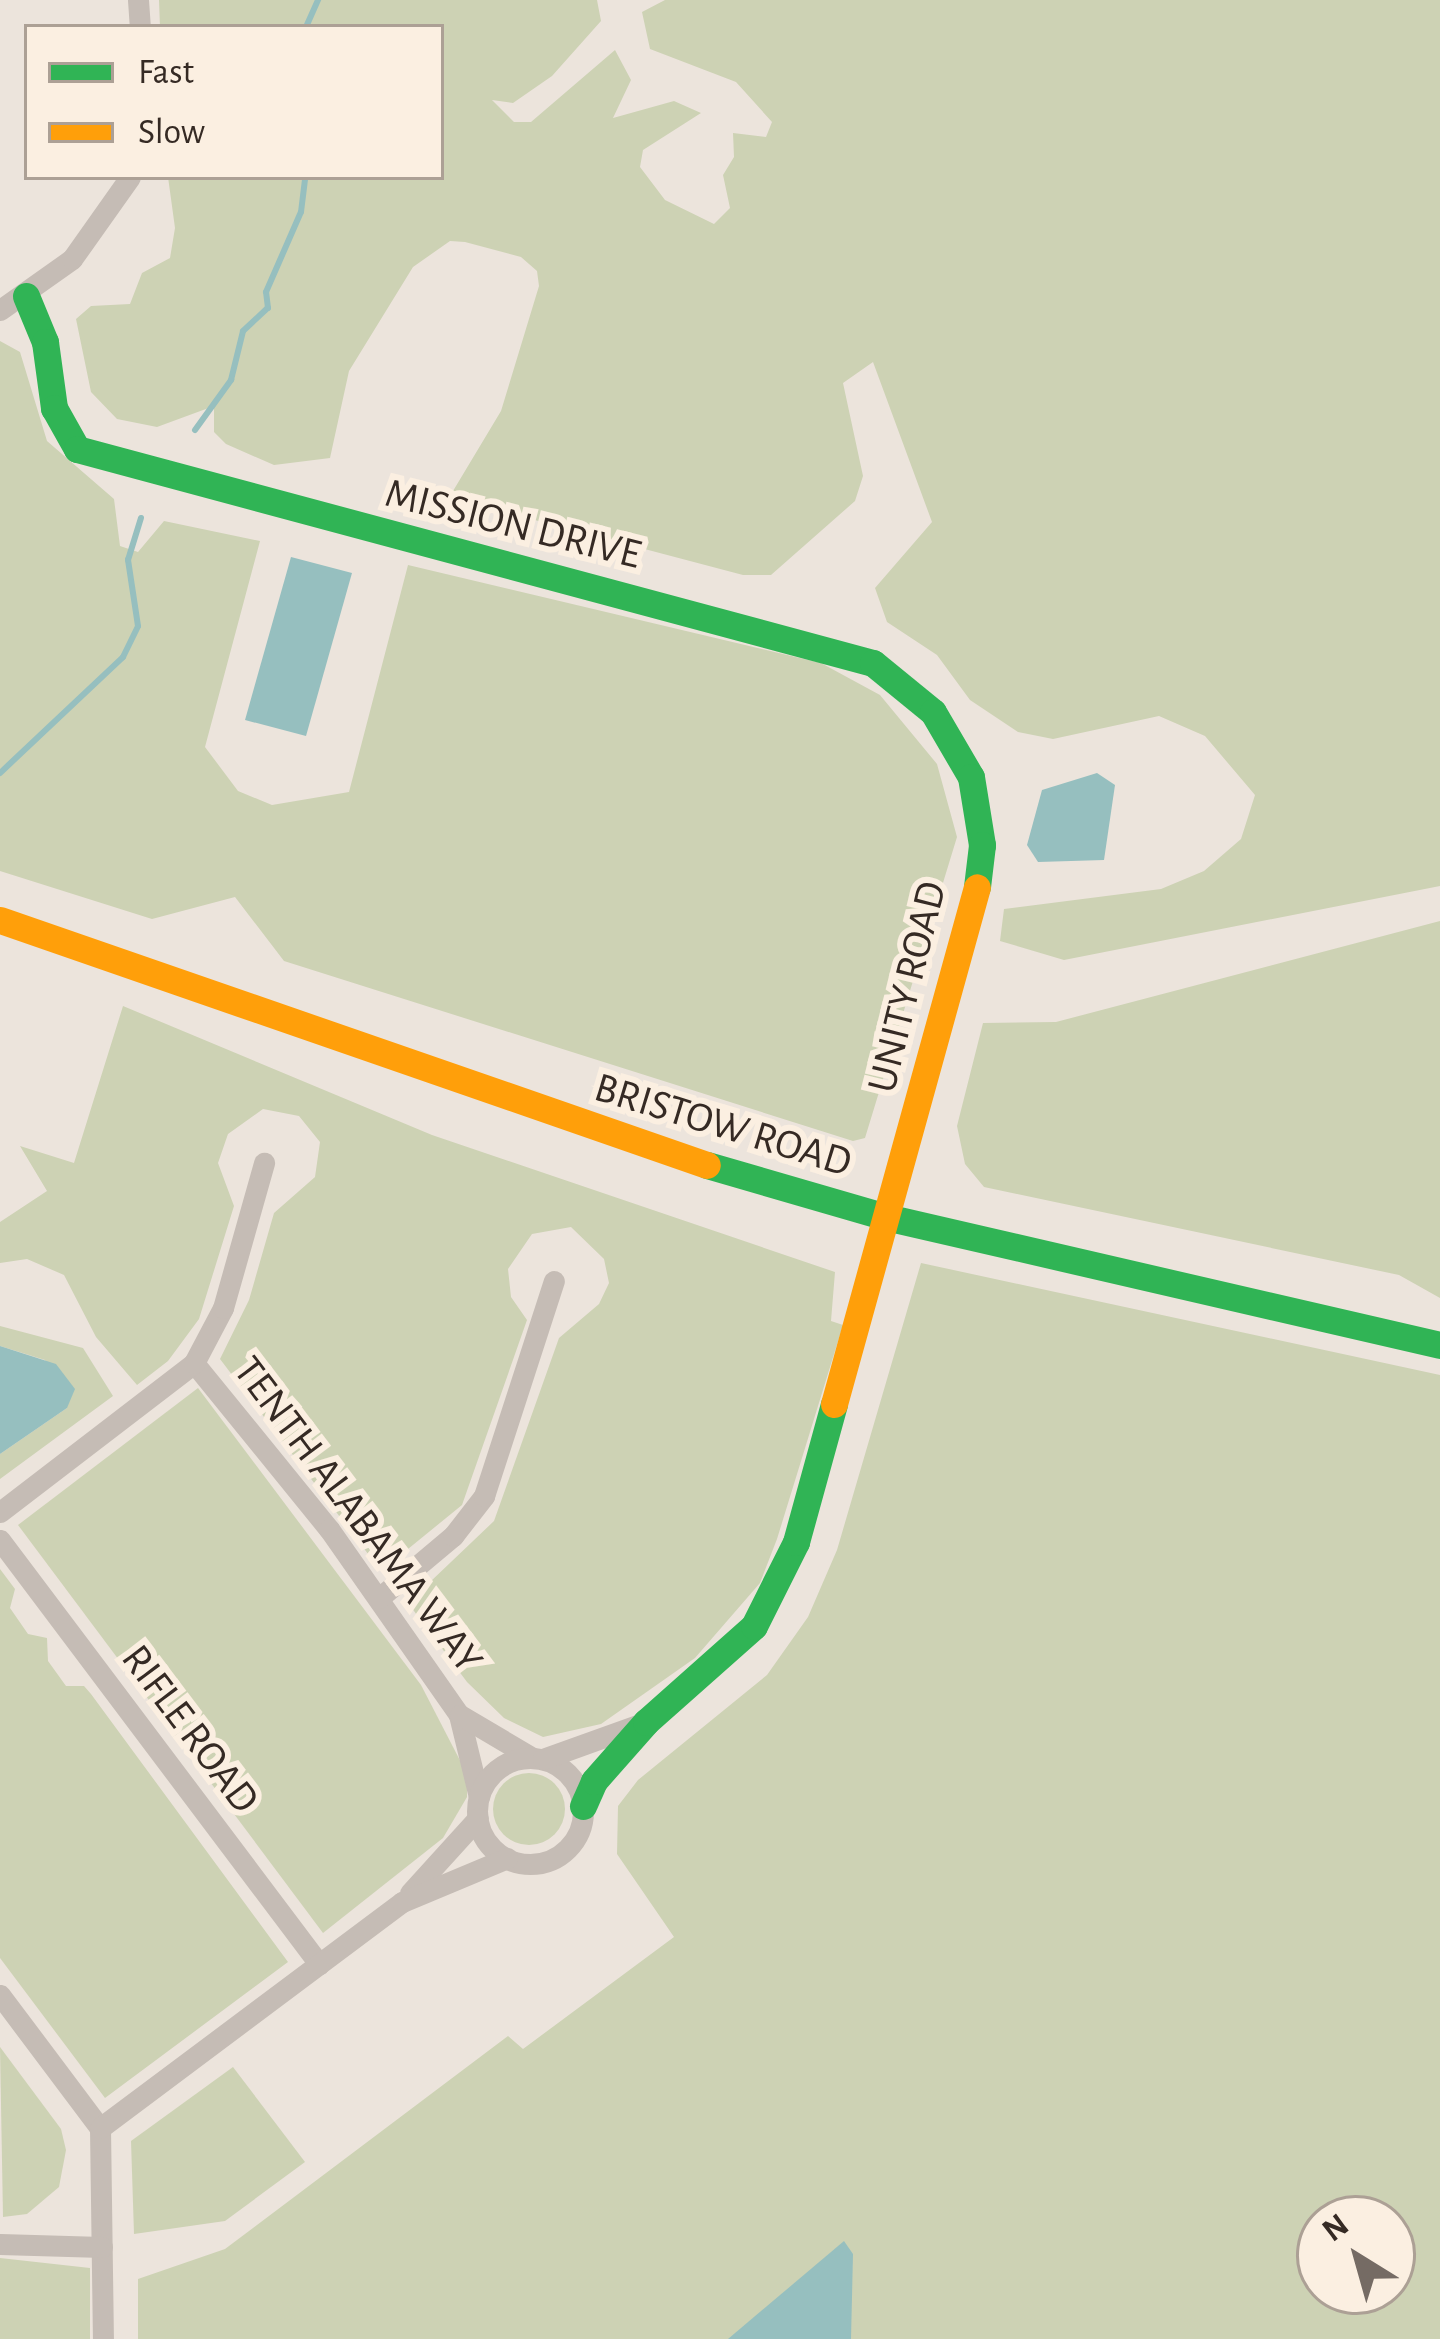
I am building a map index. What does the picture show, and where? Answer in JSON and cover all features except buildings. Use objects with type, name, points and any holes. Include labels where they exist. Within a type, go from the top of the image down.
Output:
[{"type":"street","points":[[0,310],[26,296],[92,237],[128,180]]},
{"type":"street","name":"MISSION DRIVE","points":[[26,296],[45,342],[54,408],[76,449],[873,663],[933,712],[956,745],[971,777],[982,845]]},
{"type":"street","name":"UNITY ROAD","points":[[583,1806],[594,1781],[646,1722],[716,1667],[779,1583],[890,1218],[982,845]]},
{"type":"street","name":"BRISTOW ROAD","points":[[0,920],[596,1132],[890,1218],[1440,1345]]},
{"type":"street","points":[[0,1512],[194,1363],[223,1308],[264,1163]]},
{"type":"street","points":[[379,1598],[453,1536],[484,1496],[554,1281]]},
{"type":"street","name":"TENTH ALABAMA WAY","points":[[194,1363],[379,1598],[459,1715],[478,1808]]},
{"type":"street","name":"RIFLE ROAD","points":[[0,1540],[320,1964]]},
{"type":"street","name":"TENTH ALABAMA WAY","points":[[459,1715],[537,1758]]},
{"type":"street","points":[[100,2128],[402,1902],[478,1808],[495,1771],[646,1722]]},
{"type":"street","points":[[402,1902],[508,1858],[532,1864],[559,1855],[580,1828],[583,1806],[572,1778],[537,1758]]},
{"type":"street","points":[[478,1808],[508,1858]]},
{"type":"street","points":[[0,1995],[100,2128],[103,2339]]},
{"type":"street","points":[[0,2244],[102,2246]]},
{"type":"green space","points":[[159,0],[597,0],[601,21],[552,76],[513,103],[492,100],[514,122],[531,122],[615,50],[631,80],[613,118],[674,101],[701,113],[643,150],[640,167],[665,200],[714,224],[730,208],[723,175],[734,157],[733,133],[766,137],[772,122],[736,82],[650,49],[642,12],[665,0],[1440,0],[1440,886],[1064,960],[1000,941],[1004,909],[1161,889],[1204,871],[1241,839],[1255,795],[1205,736],[1159,716],[1053,739],[1018,732],[970,700],[937,655],[887,622],[875,588],[932,522],[873,362],[843,383],[863,476],[855,501],[771,575],[743,575],[512,514],[444,506],[501,411],[539,286],[537,271],[521,257],[465,242],[450,241],[413,267],[349,371],[330,458],[274,465],[226,444],[214,432],[214,406],[157,427],[117,419],[91,392],[76,319],[91,306],[130,304],[142,273],[170,258],[175,228],[168,180],[444,180],[444,24],[160,24]]},
{"type":"green space","points":[[0,341],[20,352],[47,441],[114,499],[120,546],[138,552],[164,521],[260,541],[205,747],[238,791],[272,805],[349,792],[408,565],[821,663],[880,695],[937,764],[957,837],[865,1138],[853,1141],[284,961],[235,897],[152,919],[0,871]]},
{"type":"green space","points":[[1440,921],[1440,1298],[1399,1275],[984,1187],[965,1164],[957,1126],[983,1023],[1056,1022]]},
{"type":"green space","points":[[123,1006],[432,1135],[835,1272],[831,1321],[843,1325],[777,1539],[760,1583],[695,1658],[601,1724],[543,1737],[504,1718],[467,1682],[408,1603],[494,1521],[559,1338],[599,1304],[609,1283],[604,1259],[571,1227],[532,1234],[508,1269],[511,1297],[527,1320],[462,1505],[381,1571],[220,1359],[249,1300],[274,1213],[315,1177],[320,1142],[299,1116],[263,1109],[228,1134],[218,1163],[234,1206],[199,1319],[168,1361],[137,1385],[96,1337],[64,1275],[27,1259],[0,1263],[0,1222],[47,1191],[20,1146],[74,1163]]},
{"type":"green space","points":[[921,1263],[1440,1375],[1440,2339],[138,2339],[138,2279],[225,2249],[508,2036],[523,2049],[674,1937],[617,1854],[618,1806],[638,1780],[767,1675],[808,1617],[837,1550]]},
{"type":"green space","points":[[0,1326],[83,1348],[113,1396],[0,1479],[0,1454],[67,1408],[45,1360],[0,1346]]},
{"type":"green space","points":[[198,1388],[421,1685],[467,1774],[467,1797],[443,1838],[323,1933],[18,1525]]},
{"type":"green space","points":[[0,1569],[15,1589],[10,1608],[28,1634],[47,1638],[48,1661],[66,1686],[84,1686],[91,1694],[288,1962],[105,2098],[0,1958]]},
{"type":"green space","points":[[529,1773],[554,1784],[565,1809],[554,1834],[529,1845],[504,1834],[493,1809],[504,1784]]},
{"type":"green space","points":[[0,2047],[61,2129],[66,2150],[59,2187],[27,2214],[3,2217]]},
{"type":"green space","points":[[233,2067],[305,2162],[225,2221],[134,2234],[131,2141]]},
{"type":"green space","points":[[0,2258],[90,2268],[90,2339],[0,2339]]},
{"type":"water","points":[[291,557],[352,573],[306,736],[245,720]]},
{"type":"water","points":[[1097,773],[1115,785],[1104,860],[1038,862],[1027,845],[1042,790]]},
{"type":"water","points":[[0,1346],[56,1364],[75,1389],[67,1408],[0,1454]]},
{"type":"water","points":[[844,2241],[853,2254],[851,2339],[728,2339]]},
{"type":"waterway","points":[[307,24],[318,0]]},
{"type":"waterway","points":[[195,430],[231,380],[243,331],[268,308],[266,292],[301,212],[305,180]]},
{"type":"waterway","points":[[0,773],[123,657],[138,626],[128,560],[141,518]]},
{"type":"traffic: fast","points":[[26,296],[45,342],[54,408],[77,449],[873,663],[933,712],[971,777],[982,845],[977,887]]},
{"type":"traffic: fast","points":[[707,1165],[890,1218],[1440,1345]]},
{"type":"traffic: fast","points":[[583,1806],[594,1781],[646,1722],[754,1626],[796,1542],[834,1404]]},
{"type":"traffic: slow","points":[[834,1404],[977,887]]},
{"type":"traffic: slow","points":[[0,920],[707,1165]]}]
